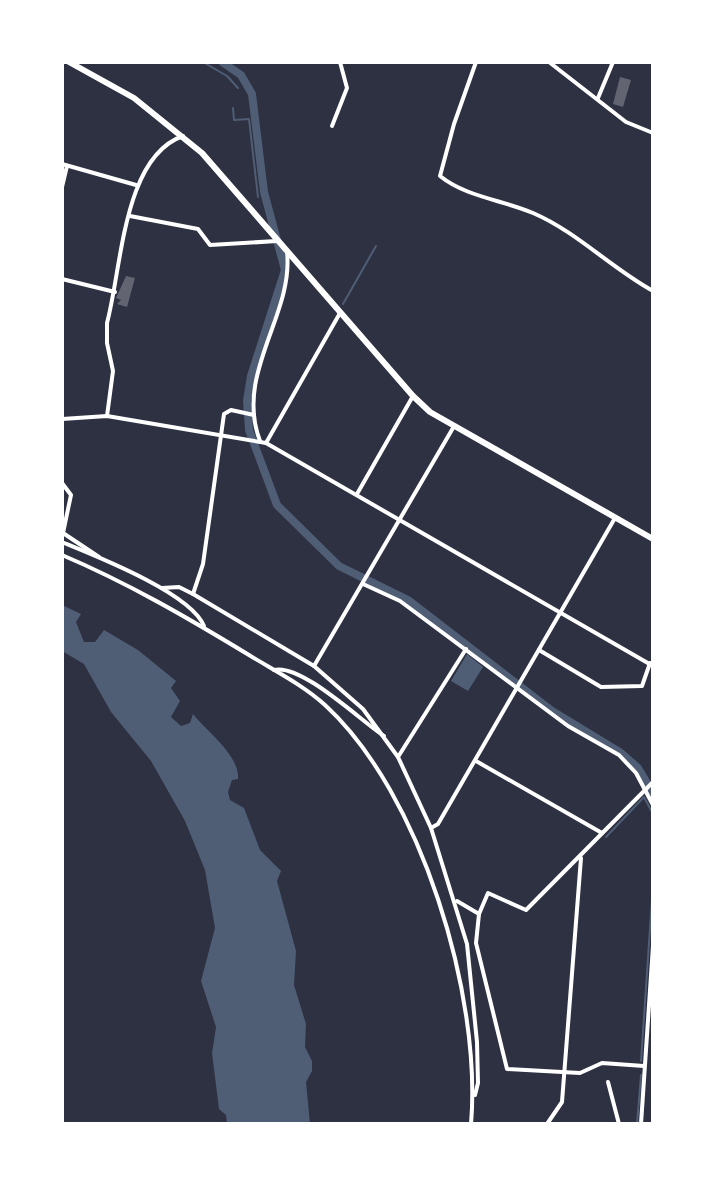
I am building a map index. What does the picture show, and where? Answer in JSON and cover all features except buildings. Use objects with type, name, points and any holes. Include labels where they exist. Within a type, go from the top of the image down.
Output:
[{"type":"main road","points":[[69,62],[134,98],[184,136],[413,396],[453,428],[653,539]]},
{"type":"street","points":[[332,126],[347,88],[340,62]]},
{"type":"street","points":[[476,62],[440,176],[470,192],[532,212],[574,234],[611,264],[653,291]]},
{"type":"street","points":[[549,62],[626,122],[653,133]]},
{"type":"street","points":[[598,98],[613,62]]},
{"type":"street","points":[[107,416],[113,371],[107,343],[107,323],[136,185],[155,152],[184,136]]},
{"type":"street","points":[[62,187],[65,165],[136,185]]},
{"type":"street","points":[[130,216],[198,229],[210,245],[279,241]]},
{"type":"street","points":[[263,442],[254,415],[259,361],[288,276],[287,250]]},
{"type":"street","points":[[62,279],[115,292]]},
{"type":"street","points":[[263,442],[340,313]]},
{"type":"street","points":[[357,494],[413,396]]},
{"type":"street","points":[[193,594],[203,564],[227,411],[254,415]]},
{"type":"street","points":[[62,419],[107,416],[263,442],[651,664],[642,686],[601,687],[539,650]]},
{"type":"street","points":[[314,666],[453,428]]},
{"type":"street","points":[[62,483],[71,495],[63,533],[104,561]]},
{"type":"street","points":[[431,828],[438,824],[476,760],[615,518]]},
{"type":"street","points":[[62,542],[162,588],[200,617],[205,628]]},
{"type":"street","points":[[62,555],[128,584],[274,670],[324,704],[357,738],[379,768],[427,869],[449,937],[473,1097],[471,1124]]},
{"type":"street","points":[[363,584],[400,601],[568,726],[619,755],[649,786],[653,805]]},
{"type":"street","points":[[162,588],[179,587],[193,594],[314,666],[363,709],[386,737],[431,828],[467,944],[477,1042],[478,1083],[473,1097]]},
{"type":"street","points":[[398,757],[466,649]]},
{"type":"street","points":[[274,670],[289,672],[331,694],[386,737]]},
{"type":"street","points":[[476,760],[602,833]]},
{"type":"street","points":[[644,1066],[602,1063],[580,1073],[507,1069],[501,1036],[479,962],[476,935],[479,914],[488,893],[526,910],[649,786]]},
{"type":"street","points":[[547,1124],[562,1102],[581,856]]},
{"type":"street","points":[[455,900],[479,914]]},
{"type":"street","points":[[641,1124],[653,946]]},
{"type":"street","points":[[608,1082],[619,1124]]},
{"type":"water","points":[[62,605],[81,614],[76,622],[84,642],[95,642],[104,630],[138,650],[176,681],[171,688],[180,701],[171,717],[181,726],[190,723],[193,714],[234,761],[238,779],[232,780],[228,792],[230,800],[244,808],[260,850],[281,871],[277,881],[296,951],[294,985],[306,1024],[305,1047],[312,1061],[312,1071],[306,1082],[310,1124],[227,1124],[226,1115],[219,1109],[212,1053],[216,1027],[201,981],[215,928],[205,870],[185,821],[151,761],[111,712],[84,664],[62,651]]},
{"type":"water","points":[[467,654],[483,667],[468,691],[451,681]]},
{"type":"waterway","points":[[203,62],[227,76],[238,88]]},
{"type":"waterway","points":[[222,62],[241,75],[252,94],[264,192],[285,270],[251,376],[247,401],[249,430],[277,505],[339,566],[408,600],[552,711],[621,753],[638,768],[653,793]]},
{"type":"waterway","points":[[233,108],[234,120],[249,119],[258,197]]},
{"type":"waterway","points":[[343,304],[376,246]]},
{"type":"waterway","points":[[606,837],[644,797],[653,814]]},
{"type":"waterway","points":[[641,1061],[653,884]]},
{"type":"waterway","points":[[637,1124],[641,1075]]}]
